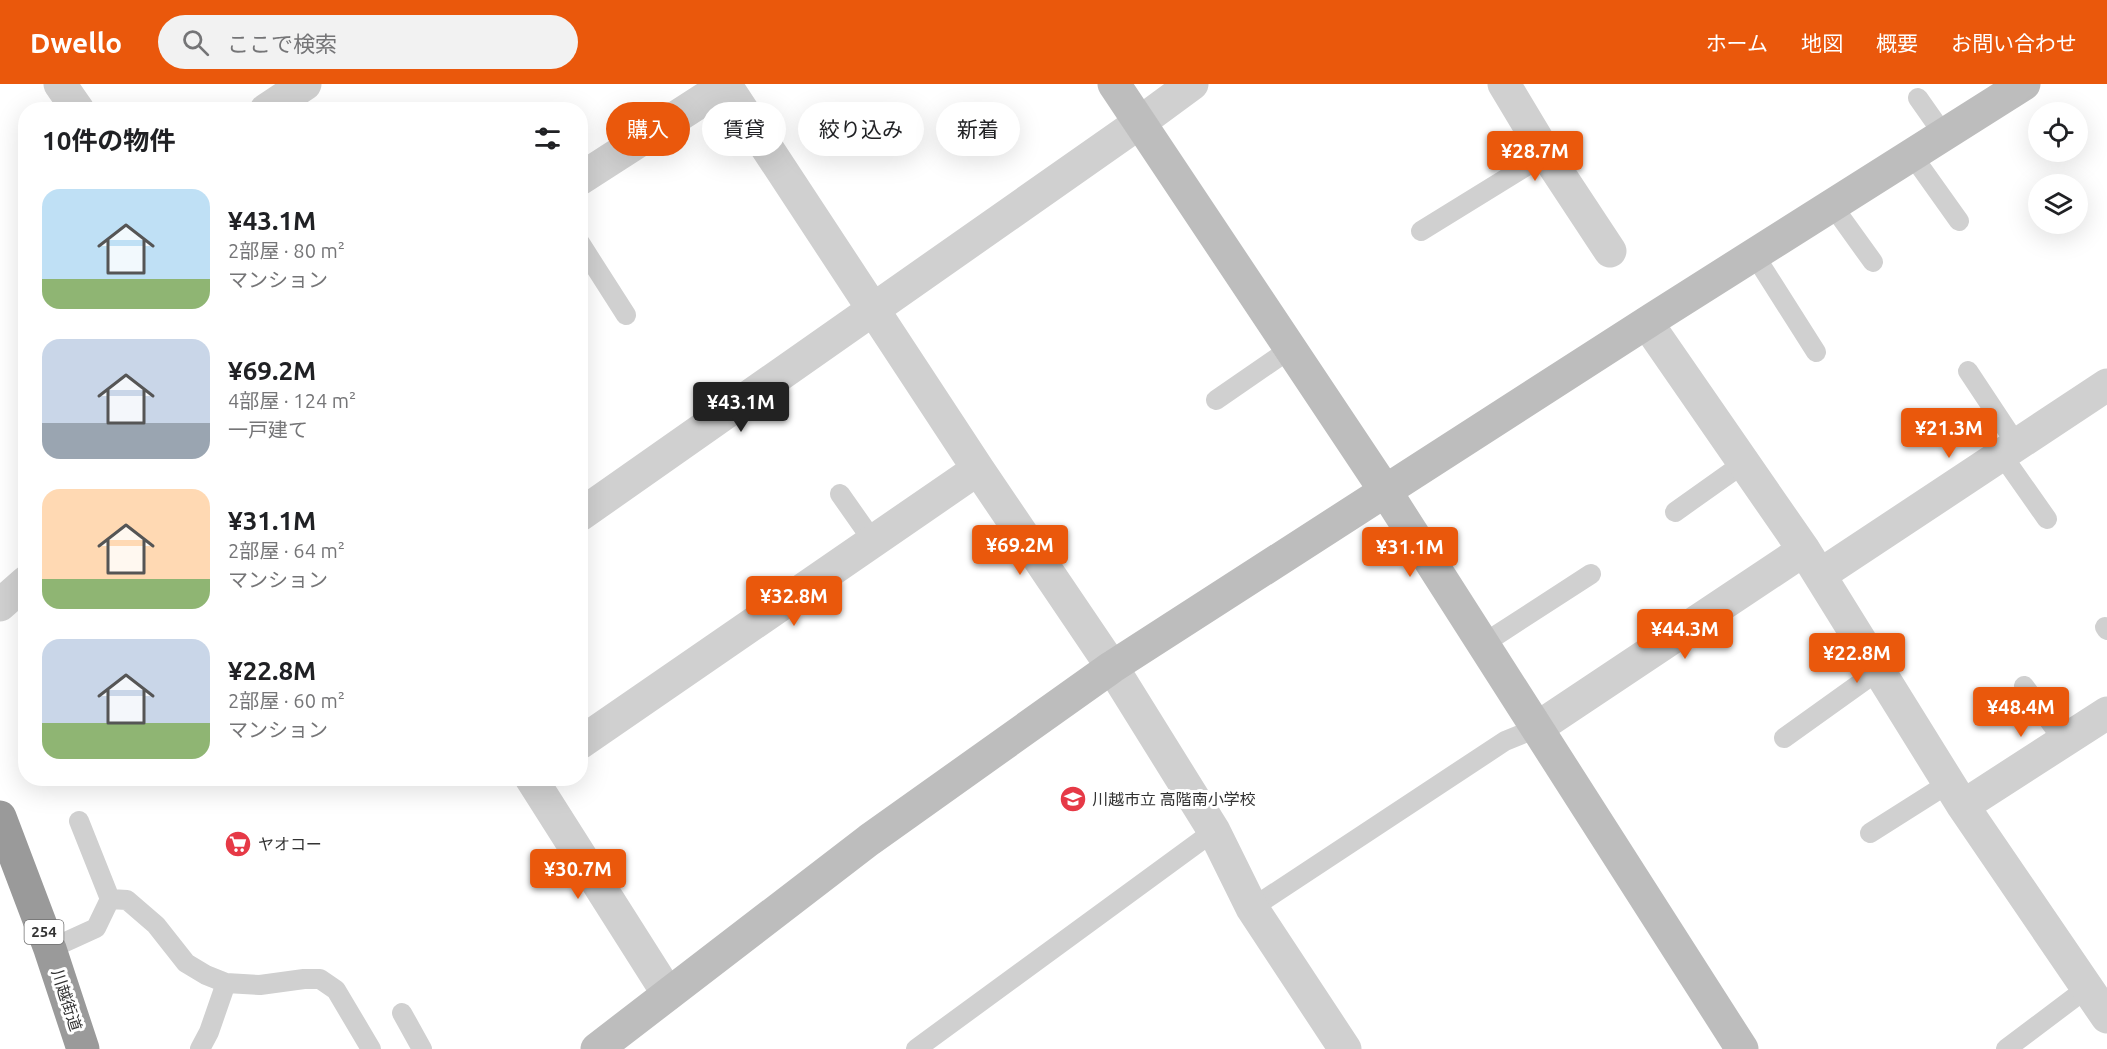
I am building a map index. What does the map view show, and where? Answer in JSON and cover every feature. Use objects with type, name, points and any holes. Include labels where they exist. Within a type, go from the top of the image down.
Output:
[{"type":"highway","name":"川越街道","points":[[0,817],[50,949],[83,1049]]},
{"type":"street","points":[[60,84],[72,102]]},
{"type":"street","points":[[278,102],[305,84]]},
{"type":"street","points":[[1114,84],[1386,492],[1742,1049]]},
{"type":"street","points":[[588,508],[1192,84]]},
{"type":"street","points":[[597,1049],[869,840],[1112,667],[2024,84]]},
{"type":"street","points":[[588,174],[726,85],[978,469],[1112,667],[1214,831],[1252,908],[1345,1049]]},
{"type":"street","points":[[1509,86],[1546,154],[1610,251]]},
{"type":"street","points":[[1647,323],[1812,562],[1956,794],[2107,1017]]},
{"type":"street","points":[[1537,728],[1812,562],[2010,450],[2105,391]]},
{"type":"street","points":[[588,737],[978,469]]},
{"type":"street","points":[[0,605],[18,589]]},
{"type":"street","points":[[1956,794],[2064,741],[2107,713]]},
{"type":"street","points":[[536,786],[668,994]]},
{"type":"lane","points":[[1918,98],[1944,135]]},
{"type":"lane","points":[[1420,231],[1546,154]]},
{"type":"lane","points":[[1912,155],[1959,221]]},
{"type":"lane","points":[[1833,206],[1873,262]]},
{"type":"lane","points":[[588,256],[626,315]]},
{"type":"lane","points":[[1755,256],[1815,352]]},
{"type":"lane","points":[[1216,400],[1290,350]]},
{"type":"lane","points":[[1968,371],[2047,519]]},
{"type":"lane","points":[[1675,512],[1744,463]]},
{"type":"lane","points":[[840,494],[873,541]]},
{"type":"lane","points":[[1483,644],[1591,574]]},
{"type":"lane","points":[[1784,738],[1879,670]]},
{"type":"lane","points":[[2024,686],[2064,741]]},
{"type":"lane","points":[[1252,908],[1505,741],[1537,728]]},
{"type":"lane","points":[[1870,833],[1956,794]]},
{"type":"lane","points":[[50,949],[96,928],[110,899],[79,821]]},
{"type":"lane","points":[[916,1049],[1214,831]]},
{"type":"lane","points":[[110,899],[127,900],[156,925],[186,963],[226,983],[260,985],[320,979],[336,990],[371,1049]]},
{"type":"lane","points":[[200,1049],[209,1032],[226,983]]},
{"type":"lane","points":[[2006,1049],[2087,988]]},
{"type":"lane","points":[[402,1013],[422,1049]]},
{"type":"place","name":"川越市立 高階南小学校","points":[[1073,799]]},
{"type":"place","name":"ヤオコー","points":[[238,844]]}]
